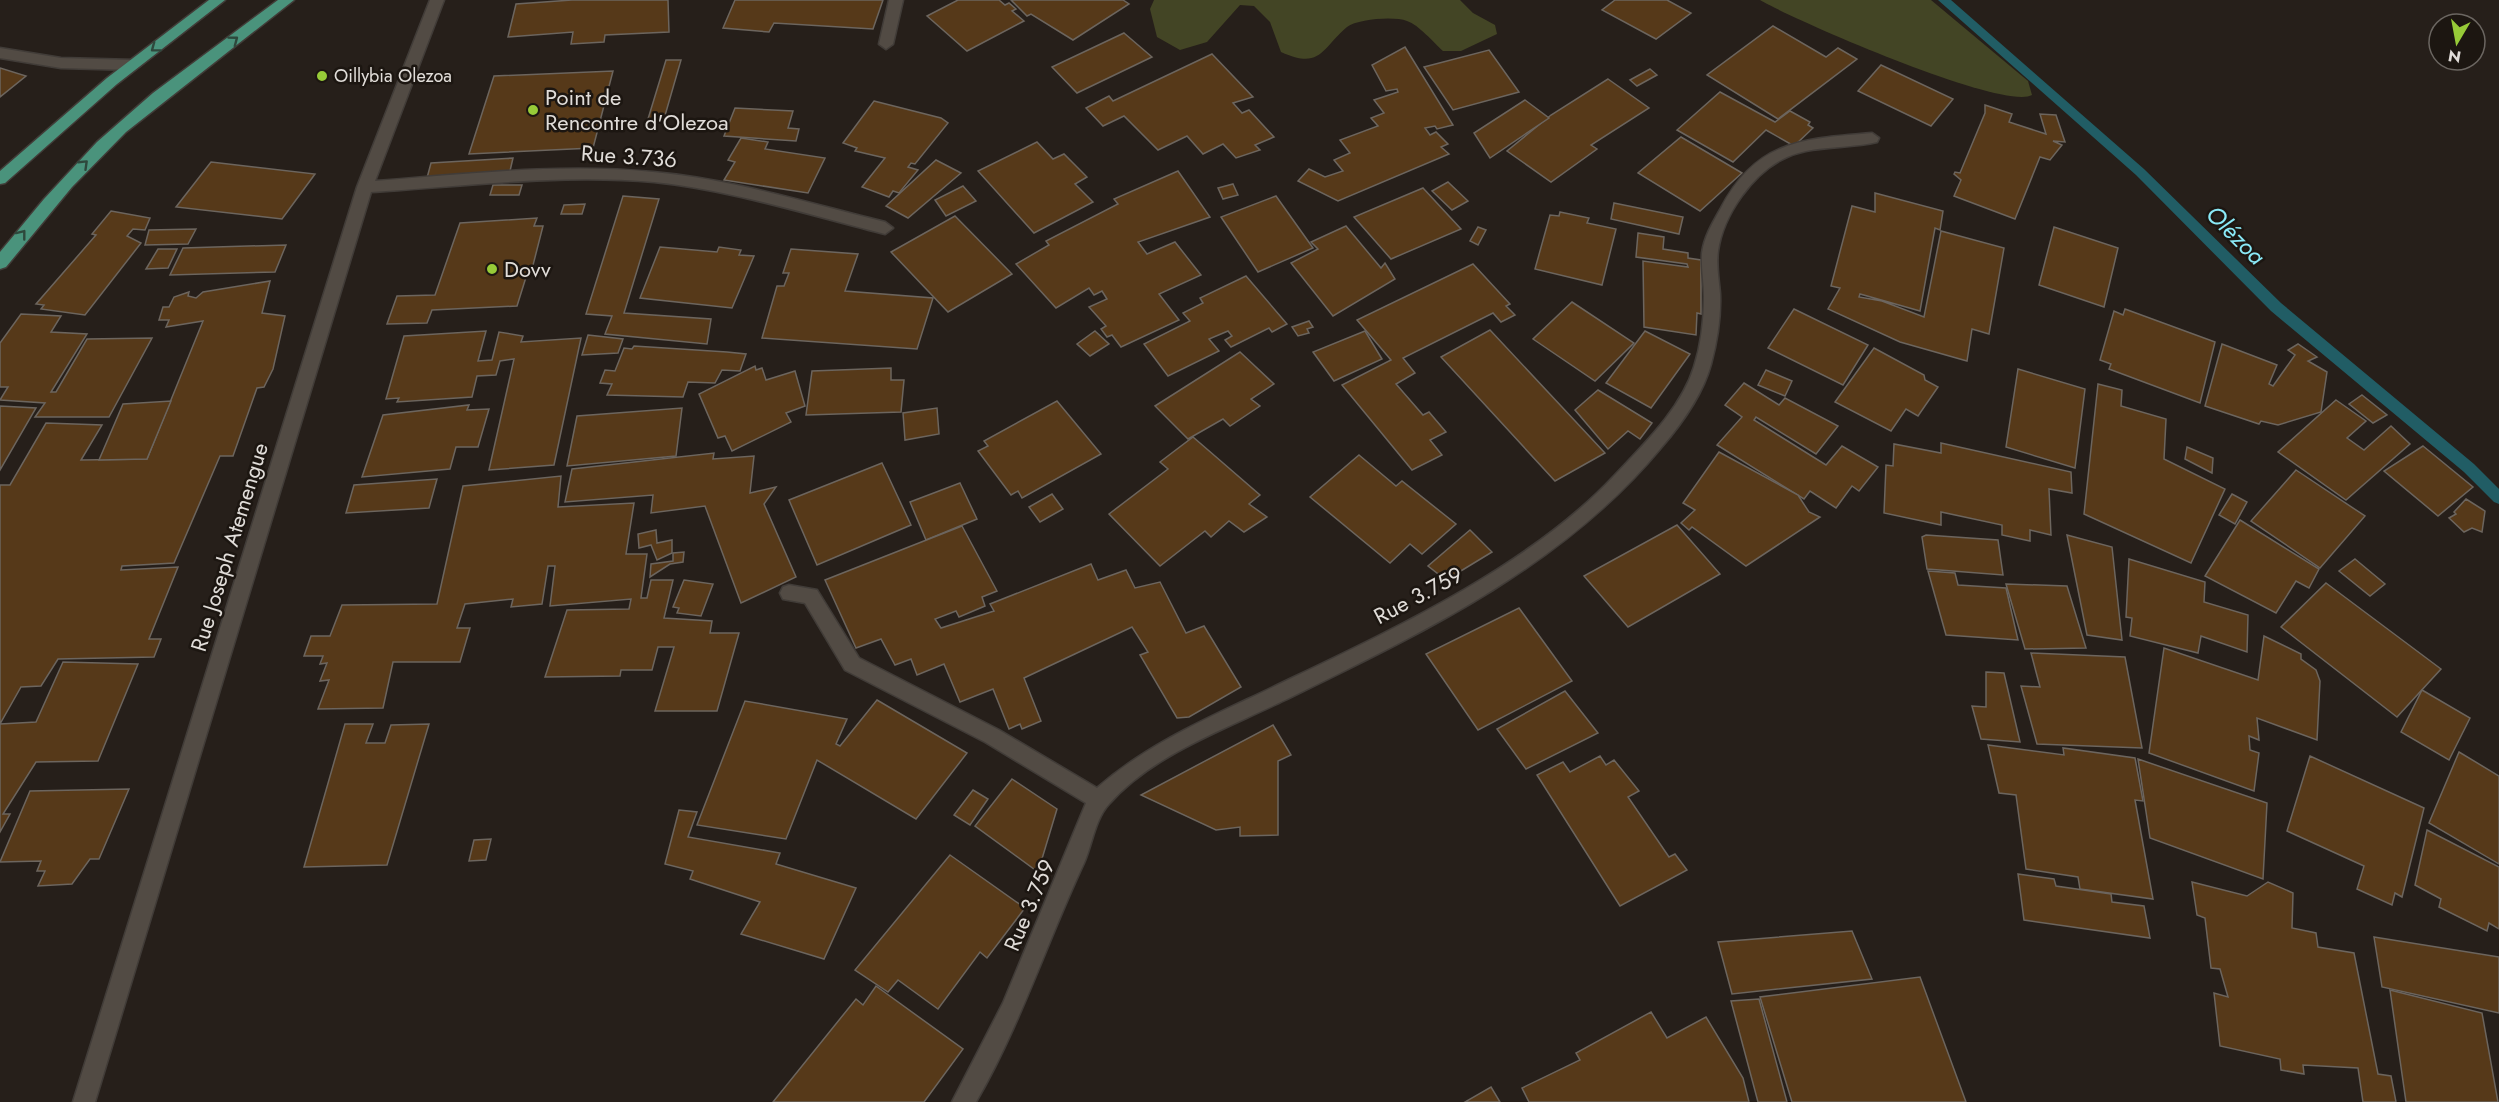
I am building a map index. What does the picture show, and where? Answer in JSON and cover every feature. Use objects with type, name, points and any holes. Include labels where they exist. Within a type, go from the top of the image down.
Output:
[{"type":"main road","points":[[0,179],[51,133],[218,0]]},
{"type":"main road","points":[[0,263],[44,206],[78,169],[141,111],[287,0]]},
{"type":"street","points":[[886,44],[896,0]]},
{"type":"street","name":"Rue Joseph Atemengue","points":[[84,1102],[365,187],[434,3]]},
{"type":"street","points":[[0,53],[61,63],[134,65]]},
{"type":"street","name":"Rue 3.759","points":[[963,1102],[985,1067],[1019,993],[1049,913],[1099,800],[1128,775],[1213,726],[1406,630],[1479,590],[1553,539],[1607,493],[1654,445],[1702,371],[1712,306],[1710,248],[1732,198],[1748,175],[1754,168],[1786,151],[1818,143],[1872,138]]},
{"type":"street","name":"Rue 3.736","points":[[365,187],[564,174],[654,177],[731,191],[885,228]]},
{"type":"street","points":[[789,593],[811,596],[852,664],[992,736],[1099,800]]},
{"type":"green space","points":[[1154,0],[1460,0],[1473,13],[1495,25],[1497,34],[1461,51],[1443,51],[1412,23],[1401,19],[1376,19],[1352,24],[1319,54],[1305,59],[1281,52],[1270,22],[1254,6],[1240,5],[1207,42],[1180,50],[1157,37],[1150,9]]},
{"type":"green space","points":[[1760,0],[1931,0],[2028,81],[2032,95],[2013,96],[1982,90],[1942,77],[1853,43]]},
{"type":"building","points":[[572,0],[668,0],[669,32],[605,35],[604,42],[571,44],[573,32],[508,37],[516,4]]},
{"type":"building","points":[[735,0],[883,0],[873,29],[774,23],[769,32],[723,28]]},
{"type":"building","points":[[958,0],[999,0],[1005,5],[1009,3],[1016,9],[1012,11],[1024,21],[967,51],[927,16]]},
{"type":"building","points":[[1011,0],[1123,0],[1129,4],[1073,40],[1031,14],[1027,16]]},
{"type":"building","points":[[1615,0],[1667,0],[1691,13],[1656,39],[1602,10]]},
{"type":"building","points":[[1773,26],[1826,57],[1838,48],[1857,59],[1778,119],[1707,75]]},
{"type":"building","points":[[1124,33],[1152,57],[1077,93],[1052,67]]},
{"type":"building","points":[[1405,47],[1453,125],[1437,129],[1435,126],[1425,128],[1430,135],[1436,132],[1448,144],[1441,147],[1449,154],[1338,201],[1298,181],[1309,169],[1325,177],[1343,171],[1334,160],[1350,153],[1340,140],[1378,126],[1371,118],[1384,113],[1374,100],[1398,92],[1397,89],[1386,91],[1372,65]]},
{"type":"building","points":[[1489,50],[1519,92],[1453,110],[1424,67]]},
{"type":"building","points":[[1212,54],[1253,97],[1233,103],[1242,113],[1249,110],[1274,137],[1255,145],[1260,150],[1236,158],[1223,144],[1203,154],[1187,136],[1158,150],[1124,116],[1103,126],[1086,108],[1109,96],[1113,101]]},
{"type":"building","points":[[666,60],[681,60],[664,119],[648,119]]},
{"type":"building","points":[[1881,65],[1953,99],[1931,126],[1858,91]]},
{"type":"building","points":[[0,68],[26,76],[0,97]]},
{"type":"building","points":[[1650,69],[1657,75],[1637,86],[1630,80]]},
{"type":"building","points":[[613,71],[593,148],[469,154],[494,76]]},
{"type":"building","points":[[1608,79],[1649,108],[1591,145],[1597,149],[1551,182],[1507,151],[1551,115]]},
{"type":"building","points":[[1720,92],[1775,122],[1790,111],[1810,122],[1808,125],[1813,128],[1794,146],[1766,130],[1733,162],[1677,130]]},
{"type":"building","points":[[1525,100],[1549,118],[1490,158],[1474,133]]},
{"type":"building","points":[[874,101],[941,118],[948,123],[915,164],[911,163],[908,167],[918,170],[899,193],[893,191],[889,197],[862,187],[885,158],[855,151],[857,148],[843,143]]},
{"type":"building","points":[[1985,105],[2012,114],[2009,122],[2046,134],[2040,114],[2056,115],[2065,142],[2053,141],[2062,145],[2050,160],[2040,157],[2015,219],[1954,196],[1961,180],[1954,174],[1955,172],[1960,173],[1985,113]]},
{"type":"building","points":[[735,108],[793,111],[788,128],[799,129],[796,141],[724,136]]},
{"type":"building","points":[[1681,137],[1742,173],[1700,211],[1638,173]]},
{"type":"building","points":[[741,138],[768,142],[765,149],[825,158],[808,193],[724,180],[735,162],[728,160]]},
{"type":"building","points":[[1037,142],[1053,159],[1064,154],[1087,177],[1075,184],[1093,202],[1034,233],[978,171]]},
{"type":"building","points":[[513,158],[510,171],[427,178],[431,163]]},
{"type":"building","points":[[936,160],[961,173],[908,218],[886,206]]},
{"type":"building","points":[[211,162],[315,174],[282,219],[176,207]]},
{"type":"building","points":[[1178,171],[1210,217],[1138,242],[1147,254],[1175,242],[1201,275],[1159,294],[1179,320],[1121,347],[1112,335],[1107,337],[1101,329],[1106,326],[1089,307],[1107,299],[1102,291],[1094,295],[1089,288],[1056,308],[1016,264],[1049,245],[1046,241],[1118,204],[1114,199]]},
{"type":"building","points":[[1448,182],[1468,201],[1452,210],[1432,191]]},
{"type":"building","points":[[1233,184],[1238,195],[1223,199],[1218,188]]},
{"type":"building","points":[[493,185],[522,185],[519,195],[490,195]]},
{"type":"building","points":[[963,186],[976,201],[946,216],[935,200]]},
{"type":"building","points":[[1423,188],[1461,229],[1391,259],[1354,217]]},
{"type":"building","points":[[1875,193],[1943,211],[1940,230],[1935,228],[1920,311],[1860,294],[1859,297],[1882,301],[1924,317],[1941,231],[2004,248],[1989,334],[1972,329],[1967,361],[1900,342],[1828,309],[1840,288],[1831,286],[1852,206],[1875,212]]},
{"type":"building","points":[[623,196],[659,199],[624,313],[711,319],[707,344],[605,334],[612,316],[586,314]]},
{"type":"building","points":[[1276,196],[1313,248],[1258,272],[1221,217]]},
{"type":"building","points":[[1614,203],[1683,217],[1679,234],[1611,219]]},
{"type":"building","points":[[585,204],[582,214],[561,214],[564,205]]},
{"type":"building","points":[[111,211],[150,218],[145,230],[133,229],[127,236],[141,243],[85,315],[41,309],[44,305],[36,304],[96,235],[92,234]]},
{"type":"building","points":[[1560,212],[1589,218],[1587,223],[1616,229],[1602,285],[1535,269],[1550,215],[1559,216]]},
{"type":"building","points":[[955,216],[1012,274],[948,312],[891,252]]},
{"type":"building","points":[[537,218],[534,226],[543,226],[531,273],[527,274],[517,306],[432,310],[427,323],[387,324],[397,296],[435,295],[460,223]]},
{"type":"building","points":[[1346,226],[1381,268],[1385,263],[1395,279],[1333,316],[1291,263],[1318,249],[1311,242]]},
{"type":"building","points":[[1478,227],[1486,230],[1478,245],[1470,241]]},
{"type":"building","points":[[2054,227],[2118,248],[2104,307],[2039,285]]},
{"type":"building","points":[[196,229],[188,244],[145,245],[149,230]]},
{"type":"building","points":[[1638,233],[1664,237],[1663,249],[1688,253],[1688,258],[1701,260],[1701,314],[1697,313],[1696,335],[1644,327],[1643,261],[1688,267],[1687,264],[1636,257]]},
{"type":"building","points":[[286,245],[275,272],[170,275],[183,248]]},
{"type":"building","points":[[660,247],[717,252],[719,247],[741,250],[739,255],[754,256],[732,308],[640,298]]},
{"type":"building","points":[[158,249],[177,249],[168,268],[146,269]]},
{"type":"building","points":[[791,249],[858,254],[845,291],[933,298],[917,349],[762,338],[777,286],[784,286],[789,273],[783,273]]},
{"type":"building","points":[[1473,264],[1510,304],[1506,306],[1515,315],[1501,322],[1493,313],[1403,358],[1415,373],[1396,384],[1423,415],[1429,412],[1446,432],[1430,440],[1442,455],[1412,470],[1342,385],[1391,360],[1357,320]]},
{"type":"building","points":[[1246,276],[1287,324],[1272,332],[1269,328],[1231,347],[1225,340],[1232,336],[1228,331],[1209,339],[1219,351],[1168,376],[1144,344],[1190,321],[1183,313],[1203,303],[1200,298]]},
{"type":"building","points":[[270,281],[262,313],[285,316],[273,369],[264,387],[257,388],[233,456],[220,456],[174,563],[122,566],[121,570],[178,567],[149,639],[161,639],[154,657],[58,659],[41,686],[21,687],[0,724],[0,485],[10,485],[46,423],[102,425],[81,460],[147,459],[203,321],[166,327],[169,320],[159,320],[163,307],[169,307],[174,297],[189,292],[188,296],[196,298],[203,292]]},
{"type":"building","points":[[1572,302],[1634,343],[1595,381],[1533,339]]},
{"type":"building","points":[[1794,309],[1868,345],[1843,385],[1768,348]]},
{"type":"building","points":[[2125,309],[2215,342],[2200,403],[2109,369],[2111,364],[2100,360],[2114,311],[2123,315]]},
{"type":"building","points":[[21,314],[61,316],[51,332],[87,334],[51,392],[56,392],[87,339],[152,338],[109,417],[35,417],[45,403],[0,400],[8,387],[0,387],[0,343]]},
{"type":"building","points":[[1309,321],[1313,327],[1307,329],[1309,333],[1298,336],[1292,327]]},
{"type":"building","points":[[1490,330],[1605,453],[1555,481],[1441,357]]},
{"type":"building","points":[[486,331],[478,361],[492,360],[499,332],[523,336],[521,342],[581,338],[554,465],[489,470],[514,359],[500,361],[496,375],[477,376],[472,397],[397,402],[399,398],[386,399],[404,336]]},
{"type":"building","points":[[1095,331],[1109,344],[1090,356],[1077,344]]},
{"type":"building","points":[[1365,331],[1382,359],[1334,381],[1313,352]]},
{"type":"building","points":[[1645,331],[1690,354],[1651,408],[1606,383]]},
{"type":"building","points":[[588,335],[623,339],[618,353],[582,355]]},
{"type":"building","points":[[2222,344],[2277,365],[2269,384],[2273,386],[2295,355],[2288,350],[2298,344],[2317,357],[2308,361],[2327,372],[2321,412],[2278,425],[2261,421],[2259,424],[2205,406]]},
{"type":"building","points":[[634,346],[746,354],[740,371],[722,370],[715,383],[688,382],[683,397],[607,395],[612,384],[600,383],[605,370],[615,371],[624,348],[632,349]]},
{"type":"building","points":[[1874,348],[1924,375],[1925,380],[1938,387],[1918,416],[1906,409],[1891,431],[1835,402]]},
{"type":"building","points":[[1240,352],[1274,384],[1251,399],[1260,406],[1230,426],[1223,419],[1188,439],[1155,406]]},
{"type":"building","points":[[755,366],[756,370],[762,368],[766,380],[795,371],[805,406],[786,413],[791,422],[732,451],[725,436],[718,438],[699,394]]},
{"type":"building","points":[[891,368],[891,380],[904,380],[901,412],[806,415],[812,371]]},
{"type":"building","points":[[2018,369],[2085,389],[2075,468],[2006,447]]},
{"type":"building","points":[[1766,370],[1792,381],[1785,396],[1758,385]]},
{"type":"building","points":[[1744,383],[1779,405],[1785,398],[1838,426],[1816,454],[1756,417],[1754,420],[1826,465],[1842,446],[1878,467],[1859,491],[1852,486],[1836,508],[1810,491],[1804,499],[1717,445],[1742,417],[1725,405]]},
{"type":"building","points":[[2098,384],[2122,390],[2121,406],[2166,419],[2164,459],[2225,489],[2191,563],[2084,514]]},
{"type":"building","points":[[1598,390],[1652,423],[1640,439],[1628,431],[1608,449],[1575,410]]},
{"type":"building","points":[[2362,395],[2387,415],[2373,423],[2349,404]]},
{"type":"building","points":[[2336,400],[2366,421],[2347,438],[2364,450],[2391,426],[2410,444],[2346,500],[2278,452]]},
{"type":"building","points":[[171,401],[147,459],[99,460],[123,404]]},
{"type":"building","points":[[1057,401],[1101,454],[1022,498],[1018,491],[1011,495],[978,451],[988,446],[984,441]]},
{"type":"building","points":[[469,405],[467,410],[489,409],[478,447],[456,447],[450,469],[362,477],[383,415]]},
{"type":"building","points":[[0,406],[36,408],[0,470]]},
{"type":"building","points":[[682,408],[676,456],[567,466],[577,416]]},
{"type":"building","points":[[937,408],[939,434],[905,440],[903,413]]},
{"type":"building","points":[[1193,437],[1260,495],[1249,504],[1267,517],[1244,532],[1229,521],[1211,537],[1205,531],[1160,566],[1109,514],[1168,469],[1160,462]]},
{"type":"building","points":[[1941,443],[2071,472],[2072,493],[2049,489],[2051,535],[2030,530],[2030,541],[2002,535],[2002,525],[1941,512],[1941,525],[1884,513],[1886,465],[1893,466],[1894,444],[1941,453]]},
{"type":"building","points":[[2423,446],[2473,487],[2438,516],[2384,471]]},
{"type":"building","points":[[2187,447],[2213,458],[2212,473],[2185,459]]},
{"type":"building","points":[[1719,452],[1798,495],[1809,512],[1820,517],[1746,566],[1692,527],[1689,530],[1681,523],[1695,510],[1683,503]]},
{"type":"building","points":[[714,453],[713,459],[754,456],[750,493],[776,487],[764,504],[796,577],[741,603],[705,506],[651,513],[653,495],[565,502],[572,469]]},
{"type":"building","points":[[1359,455],[1396,486],[1402,481],[1456,524],[1422,554],[1410,544],[1390,563],[1310,497]]},
{"type":"building","points":[[882,463],[911,525],[817,565],[789,500]]},
{"type":"building","points":[[2296,470],[2365,516],[2320,568],[2251,521]]},
{"type":"building","points":[[561,476],[558,507],[634,503],[626,554],[647,554],[641,598],[647,598],[651,580],[673,580],[664,618],[712,621],[710,633],[739,633],[717,711],[655,711],[674,647],[658,647],[652,670],[621,670],[620,676],[545,677],[567,610],[629,609],[631,599],[550,606],[555,566],[548,566],[542,604],[511,607],[513,599],[465,604],[457,628],[470,628],[460,662],[393,662],[383,708],[318,709],[329,680],[320,681],[327,663],[320,664],[323,656],[304,656],[311,636],[330,636],[342,605],[437,604],[463,486]]},
{"type":"building","points":[[437,479],[429,508],[346,513],[354,485]]},
{"type":"building","points":[[960,483],[977,519],[926,540],[910,502]]},
{"type":"building","points":[[1052,494],[1063,509],[1040,522],[1029,507]]},
{"type":"building","points":[[2232,494],[2247,502],[2235,524],[2219,515]]},
{"type":"building","points":[[2466,499],[2485,511],[2482,532],[2472,528],[2464,532],[2449,518],[2456,514],[2454,512]]},
{"type":"building","points":[[2240,520],[2319,569],[2309,588],[2296,581],[2276,613],[2205,576]]},
{"type":"building","points":[[1677,525],[1720,574],[1628,627],[1584,576]]},
{"type":"building","points":[[962,526],[997,591],[982,597],[985,606],[959,617],[956,611],[935,619],[941,628],[994,611],[990,604],[1091,564],[1098,580],[1126,570],[1135,588],[1160,582],[1186,633],[1204,626],[1241,687],[1189,717],[1177,718],[1140,655],[1148,652],[1132,627],[1024,678],[1041,721],[1022,729],[1020,724],[1009,729],[993,689],[960,702],[944,664],[917,675],[911,659],[895,665],[881,639],[856,648],[825,580]]},
{"type":"building","points":[[656,530],[657,543],[672,540],[672,553],[657,560],[651,545],[639,548],[638,534]]},
{"type":"building","points":[[1470,530],[1492,552],[1446,580],[1428,566]]},
{"type":"building","points":[[1926,535],[1998,540],[2003,575],[1927,569],[1922,537]]},
{"type":"building","points":[[2067,535],[2112,547],[2122,640],[2087,635]]},
{"type":"building","points":[[684,552],[683,562],[670,564],[650,577],[651,564],[673,561],[673,553]]},
{"type":"building","points":[[2129,559],[2205,582],[2204,602],[2248,615],[2247,652],[2201,636],[2198,653],[2130,636],[2132,618],[2126,617]]},
{"type":"building","points":[[2355,559],[2385,584],[2370,596],[2339,571]]},
{"type":"building","points":[[1928,571],[1955,573],[1958,585],[2006,588],[2018,640],[1946,635]]},
{"type":"building","points":[[684,580],[713,584],[701,616],[677,613],[679,608],[673,607]]},
{"type":"building","points":[[2326,583],[2441,669],[2397,717],[2281,627]]},
{"type":"building","points":[[2006,584],[2067,586],[2086,648],[2025,649]]},
{"type":"building","points":[[1519,608],[1572,681],[1478,730],[1426,654]]},
{"type":"building","points":[[2264,636],[2301,654],[2301,659],[2316,670],[2320,681],[2317,740],[2257,718],[2259,740],[2249,736],[2250,750],[2259,753],[2254,791],[2149,753],[2164,648],[2258,680]]},
{"type":"building","points":[[2031,653],[2125,657],[2142,748],[2037,744],[2021,686],[2040,687]]},
{"type":"building","points":[[63,662],[138,664],[98,761],[36,762],[3,814],[10,814],[0,832],[0,724],[36,722]]},
{"type":"building","points":[[1986,672],[2004,673],[2020,742],[1981,739],[1972,706],[1986,707]]},
{"type":"building","points":[[2422,690],[2470,718],[2449,760],[2401,732]]},
{"type":"building","points":[[1565,691],[1598,733],[1526,769],[1497,729]]},
{"type":"building","points":[[877,700],[967,753],[916,819],[817,760],[786,839],[697,825],[745,701],[847,719],[836,744],[840,746]]},
{"type":"building","points":[[345,724],[373,724],[366,743],[385,743],[391,725],[429,724],[387,865],[304,867]]},
{"type":"building","points":[[1273,725],[1291,755],[1278,761],[1278,835],[1240,836],[1240,827],[1216,830],[1141,795]]},
{"type":"building","points":[[1988,745],[2064,755],[2063,748],[2135,758],[2143,801],[2135,800],[2153,899],[2080,889],[2078,877],[2026,869],[2016,795],[1999,793]]},
{"type":"building","points":[[2459,752],[2499,776],[2499,864],[2429,823]]},
{"type":"building","points":[[1600,756],[1606,765],[1614,760],[1639,791],[1628,797],[1669,857],[1675,854],[1687,870],[1620,906],[1537,775],[1563,762],[1570,772]]},
{"type":"building","points":[[2310,756],[2424,808],[2402,897],[2395,893],[2392,905],[2357,889],[2364,866],[2287,831]]},
{"type":"building","points":[[2138,759],[2267,803],[2263,879],[2150,838]]},
{"type":"building","points":[[1012,779],[1057,809],[1038,872],[975,826]]},
{"type":"building","points":[[129,789],[99,859],[90,859],[72,884],[38,886],[45,871],[37,871],[41,861],[0,862],[30,791]]},
{"type":"building","points":[[973,790],[988,799],[970,825],[954,815]]},
{"type":"building","points":[[679,810],[697,812],[688,837],[780,853],[776,864],[856,888],[824,959],[741,934],[760,902],[690,879],[693,871],[665,864]]},
{"type":"building","points":[[2427,830],[2499,867],[2499,929],[2489,923],[2487,931],[2439,907],[2441,899],[2415,885]]},
{"type":"building","points":[[491,839],[486,860],[469,861],[474,840]]},
{"type":"building","points":[[950,855],[1025,908],[987,958],[980,952],[938,1009],[898,980],[888,992],[855,970]]},
{"type":"building","points":[[2018,874],[2054,879],[2056,886],[2111,894],[2112,902],[2144,906],[2150,938],[2024,920]]},
{"type":"building","points":[[2192,882],[2247,896],[2268,882],[2293,893],[2292,928],[2316,933],[2318,947],[2354,953],[2378,1074],[2391,1076],[2396,1102],[2363,1102],[2358,1068],[2303,1065],[2304,1074],[2281,1070],[2280,1059],[2220,1046],[2214,993],[2228,997],[2220,969],[2211,968],[2205,918],[2197,915]]},
{"type":"building","points":[[1852,931],[1872,979],[1732,994],[1718,942]]},
{"type":"building","points":[[2374,937],[2499,957],[2499,1013],[2382,987]]},
{"type":"building","points":[[1920,977],[1966,1102],[1792,1102],[1760,997]]},
{"type":"building","points":[[876,986],[963,1049],[924,1102],[773,1102],[856,999],[863,1005]]},
{"type":"building","points":[[2390,990],[2482,1013],[2498,1102],[2406,1102]]},
{"type":"building","points":[[1759,999],[1787,1102],[1758,1102],[1731,1001]]},
{"type":"building","points":[[1651,1012],[1667,1038],[1706,1017],[1743,1078],[1749,1102],[1529,1102],[1522,1088],[1580,1060],[1576,1053]]},
{"type":"building","points":[[1491,1087],[1500,1102],[1465,1102]]},
{"type":"waterway","name":"Olézoa","points":[[1944,0],[2140,172],[2276,307],[2469,468],[2499,498]]},
{"type":"place","name":"Oillybia Olezoa","points":[[322,76]]},
{"type":"place","name":"Point de Rencontre d'Olezoa","points":[[533,110]]},
{"type":"place","name":"Dovv","points":[[492,269]]}]
